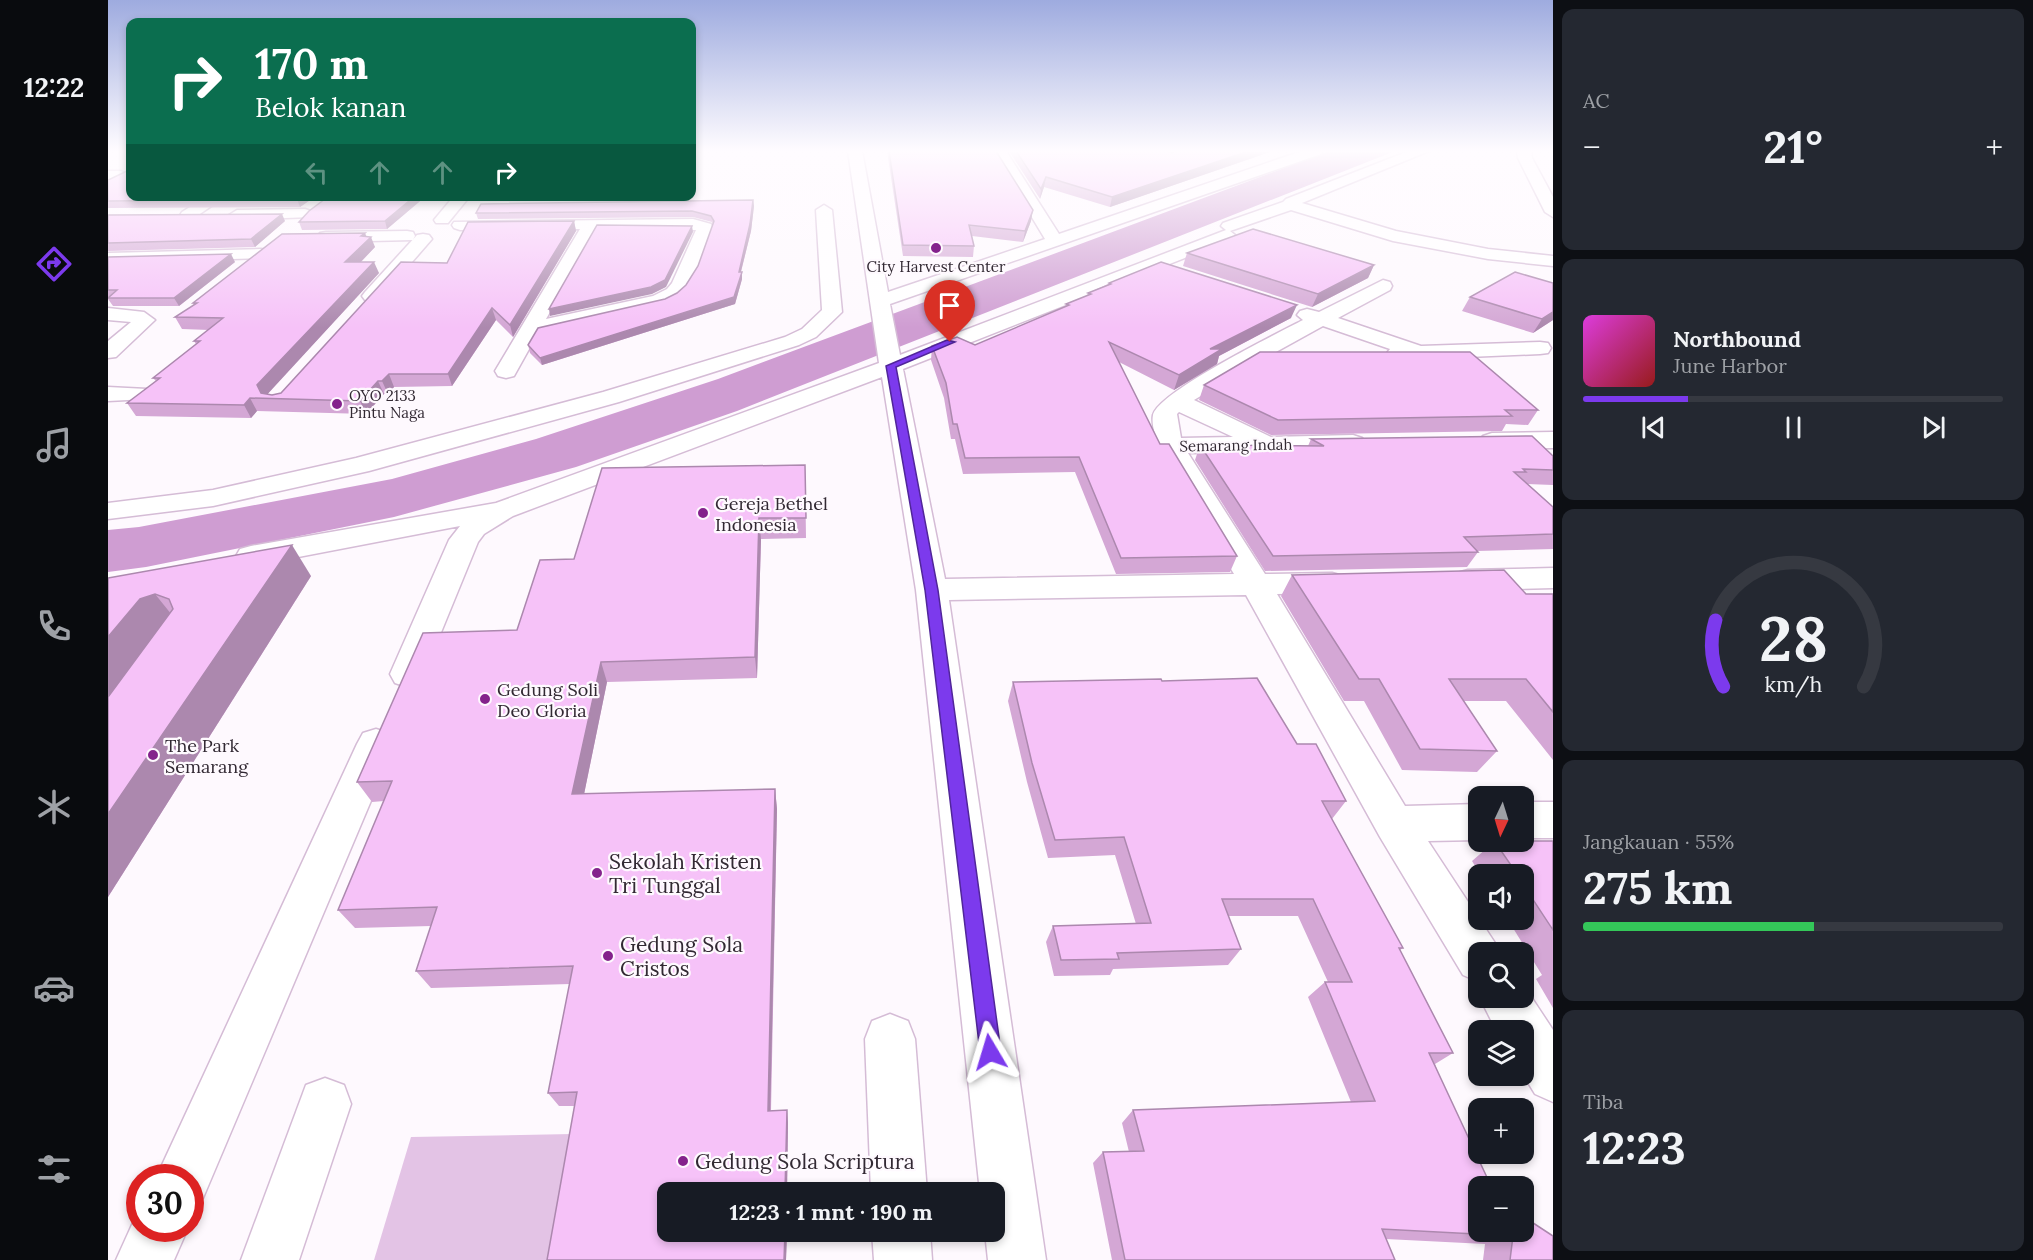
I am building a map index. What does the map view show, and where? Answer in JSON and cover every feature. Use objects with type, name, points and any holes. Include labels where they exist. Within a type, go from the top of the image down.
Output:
[{"type":"street","points":[[192,210],[182,215],[305,214]]},
{"type":"street","points":[[234,275],[284,239],[311,210]]},
{"type":"street","points":[[443,228],[454,210]]},
{"type":"street","points":[[108,511],[213,498],[360,465],[611,397],[809,333],[832,312],[824,210]]},
{"type":"street","points":[[865,210],[932,590],[1017,1260]]},
{"type":"street","points":[[1035,210],[1055,242]]},
{"type":"street","points":[[881,307],[1147,210]]},
{"type":"street","points":[[221,562],[503,510],[890,361],[1151,264],[1278,210]]},
{"type":"street","points":[[1310,210],[1393,236],[1488,254],[1553,261]]},
{"type":"street","points":[[108,258],[146,257],[284,239],[414,234],[443,228],[586,231],[693,224],[705,228],[681,285],[674,293],[653,301],[530,329]]},
{"type":"street","points":[[443,228],[459,230],[460,225],[586,231]]},
{"type":"street","points":[[506,371],[586,231]]},
{"type":"street","points":[[362,307],[414,234]]},
{"type":"street","points":[[117,276],[146,257]]},
{"type":"street","points":[[1151,264],[1185,275]]},
{"type":"street","points":[[1383,286],[1248,358],[1176,401],[1165,413],[1165,426],[1171,446],[1256,585],[1394,824],[1469,942]]},
{"type":"street","points":[[1287,308],[1419,352]]},
{"type":"street","points":[[108,314],[137,316],[145,320],[108,352]]},
{"type":"street","points":[[1362,354],[1549,350]]},
{"type":"street","points":[[1248,358],[1293,357]]},
{"type":"street","points":[[108,394],[139,394]]},
{"type":"street","points":[[1176,401],[1269,444]]},
{"type":"street","points":[[1470,441],[1553,440]]},
{"type":"street","name":"Semarang Indah","points":[[1171,446],[1375,442]]},
{"type":"street","points":[[189,1164],[464,540],[474,528],[503,510]]},
{"type":"street","points":[[1434,581],[1553,578]]},
{"type":"street","points":[[932,590],[1363,582]]},
{"type":"street","points":[[1534,820],[1553,820]]},
{"type":"street","points":[[1394,824],[1468,822]]},
{"type":"street","points":[[1510,1008],[1553,1076]]},
{"type":"street","points":[[890,1039],[898,1182]]},
{"type":"street","points":[[270,1260],[325,1104]]},
{"type":"street","points":[[145,1260],[153,1242]]},
{"type":"street","points":[[902,1242],[903,1260]]},
{"type":"shaded area","points":[[1172,210],[1246,210],[737,411],[576,467],[394,517],[146,567],[108,572],[108,530],[139,527],[392,479],[536,439],[718,379]]},
{"type":"shaded area","points":[[572,1134],[550,1260],[374,1260],[411,1137]]},
{"type":"building","points":[[398,210],[385,221],[299,222],[309,211]]},
{"type":"building","points":[[478,210],[752,210],[739,272],[742,272],[734,297],[540,358],[528,345],[538,328],[665,299],[677,293],[686,285],[698,266],[714,221],[711,216],[692,211],[476,213]]},
{"type":"building","points":[[898,210],[1033,210],[1025,231],[969,225],[974,246],[903,245]]},
{"type":"building","points":[[282,214],[251,239],[108,243],[108,215]]},
{"type":"building","points":[[574,221],[510,325],[492,308],[448,374],[389,374],[382,381],[378,381],[360,401],[250,398],[244,405],[127,403],[160,378],[153,378],[200,341],[194,341],[223,318],[175,317],[197,303],[193,303],[282,234],[365,233],[361,236],[371,237],[345,262],[374,262],[257,385],[261,393],[272,395],[281,393],[401,262],[447,263],[468,222]]},
{"type":"building","points":[[597,225],[692,226],[665,280],[651,287],[549,309]]},
{"type":"building","points":[[1253,229],[1374,265],[1318,294],[1187,253]]},
{"type":"building","points":[[231,254],[174,298],[108,298],[117,290],[108,290],[108,257]]},
{"type":"building","points":[[1161,262],[1297,305],[1210,349],[1222,349],[1179,375],[1109,342],[1160,444],[1169,444],[1237,556],[1121,558],[1079,457],[965,458],[957,424],[953,424],[946,383],[932,346],[957,337],[975,345],[1069,305],[1066,304],[1111,284],[1109,283]]},
{"type":"building","points":[[1515,272],[1553,283],[1553,312],[1542,319],[1470,297]]},
{"type":"building","points":[[1260,352],[1470,352],[1538,410],[1505,410],[1512,416],[1278,420],[1204,385]]},
{"type":"building","points":[[1532,436],[1553,456],[1553,470],[1523,469],[1526,472],[1514,472],[1553,507],[1553,534],[1464,537],[1478,552],[1273,556],[1200,445],[1324,446],[1311,439]]},
{"type":"building","points":[[805,465],[806,518],[759,518],[755,657],[601,662],[572,794],[775,789],[768,1111],[787,1110],[785,1182],[657,1182],[657,1242],[785,1242],[784,1260],[547,1260],[577,1092],[548,1093],[573,966],[416,971],[437,907],[338,910],[392,781],[357,782],[423,633],[517,630],[540,560],[574,559],[602,468]]},
{"type":"building","points":[[292,545],[108,814],[108,697],[173,609],[169,599],[155,594],[140,599],[108,637],[108,578]]},
{"type":"building","points":[[1504,570],[1526,594],[1553,594],[1553,712],[1526,679],[1449,679],[1497,751],[1420,749],[1379,679],[1359,679],[1292,575]]},
{"type":"building","points":[[1257,678],[1297,744],[1316,744],[1346,801],[1322,801],[1403,948],[1399,948],[1453,1053],[1429,1053],[1468,1137],[1468,1164],[1481,1164],[1486,1176],[1468,1176],[1468,1234],[1382,1229],[1395,1260],[1125,1260],[1103,1152],[1144,1151],[1133,1110],[1375,1101],[1325,982],[1352,982],[1313,899],[1222,899],[1241,949],[1117,953],[1119,959],[1061,960],[1053,926],[1151,923],[1124,837],[1055,840],[1032,763],[1013,682],[1161,679],[1162,681]]},
{"type":"building","points":[[1534,841],[1553,841],[1553,930],[1534,901],[1534,864],[1510,864],[1502,852],[1534,852]]},
{"type":"building","points":[[1534,1224],[1553,1236],[1553,1260],[1510,1260],[1512,1242],[1534,1242]]},
{"type":"place","name":"City Harvest Center","points":[[936,248]]},
{"type":"place","name":"OYO 2133 Pintu Naga","points":[[337,404]]},
{"type":"place","name":"Gereja Bethel Indonesia","points":[[703,513]]},
{"type":"place","name":"Gedung Soli Deo Gloria","points":[[485,699]]},
{"type":"place","name":"The Park Semarang","points":[[153,755]]},
{"type":"place","name":"Sekolah Kristen Tri Tunggal","points":[[597,873]]},
{"type":"place","name":"Gedung Sola Cristos","points":[[608,956]]},
{"type":"place","name":"Gedung Sola Scriptura","points":[[683,1161]]},
{"type":"route","points":[[950,342],[891,366],[920,535],[932,590],[990,1052]]}]
